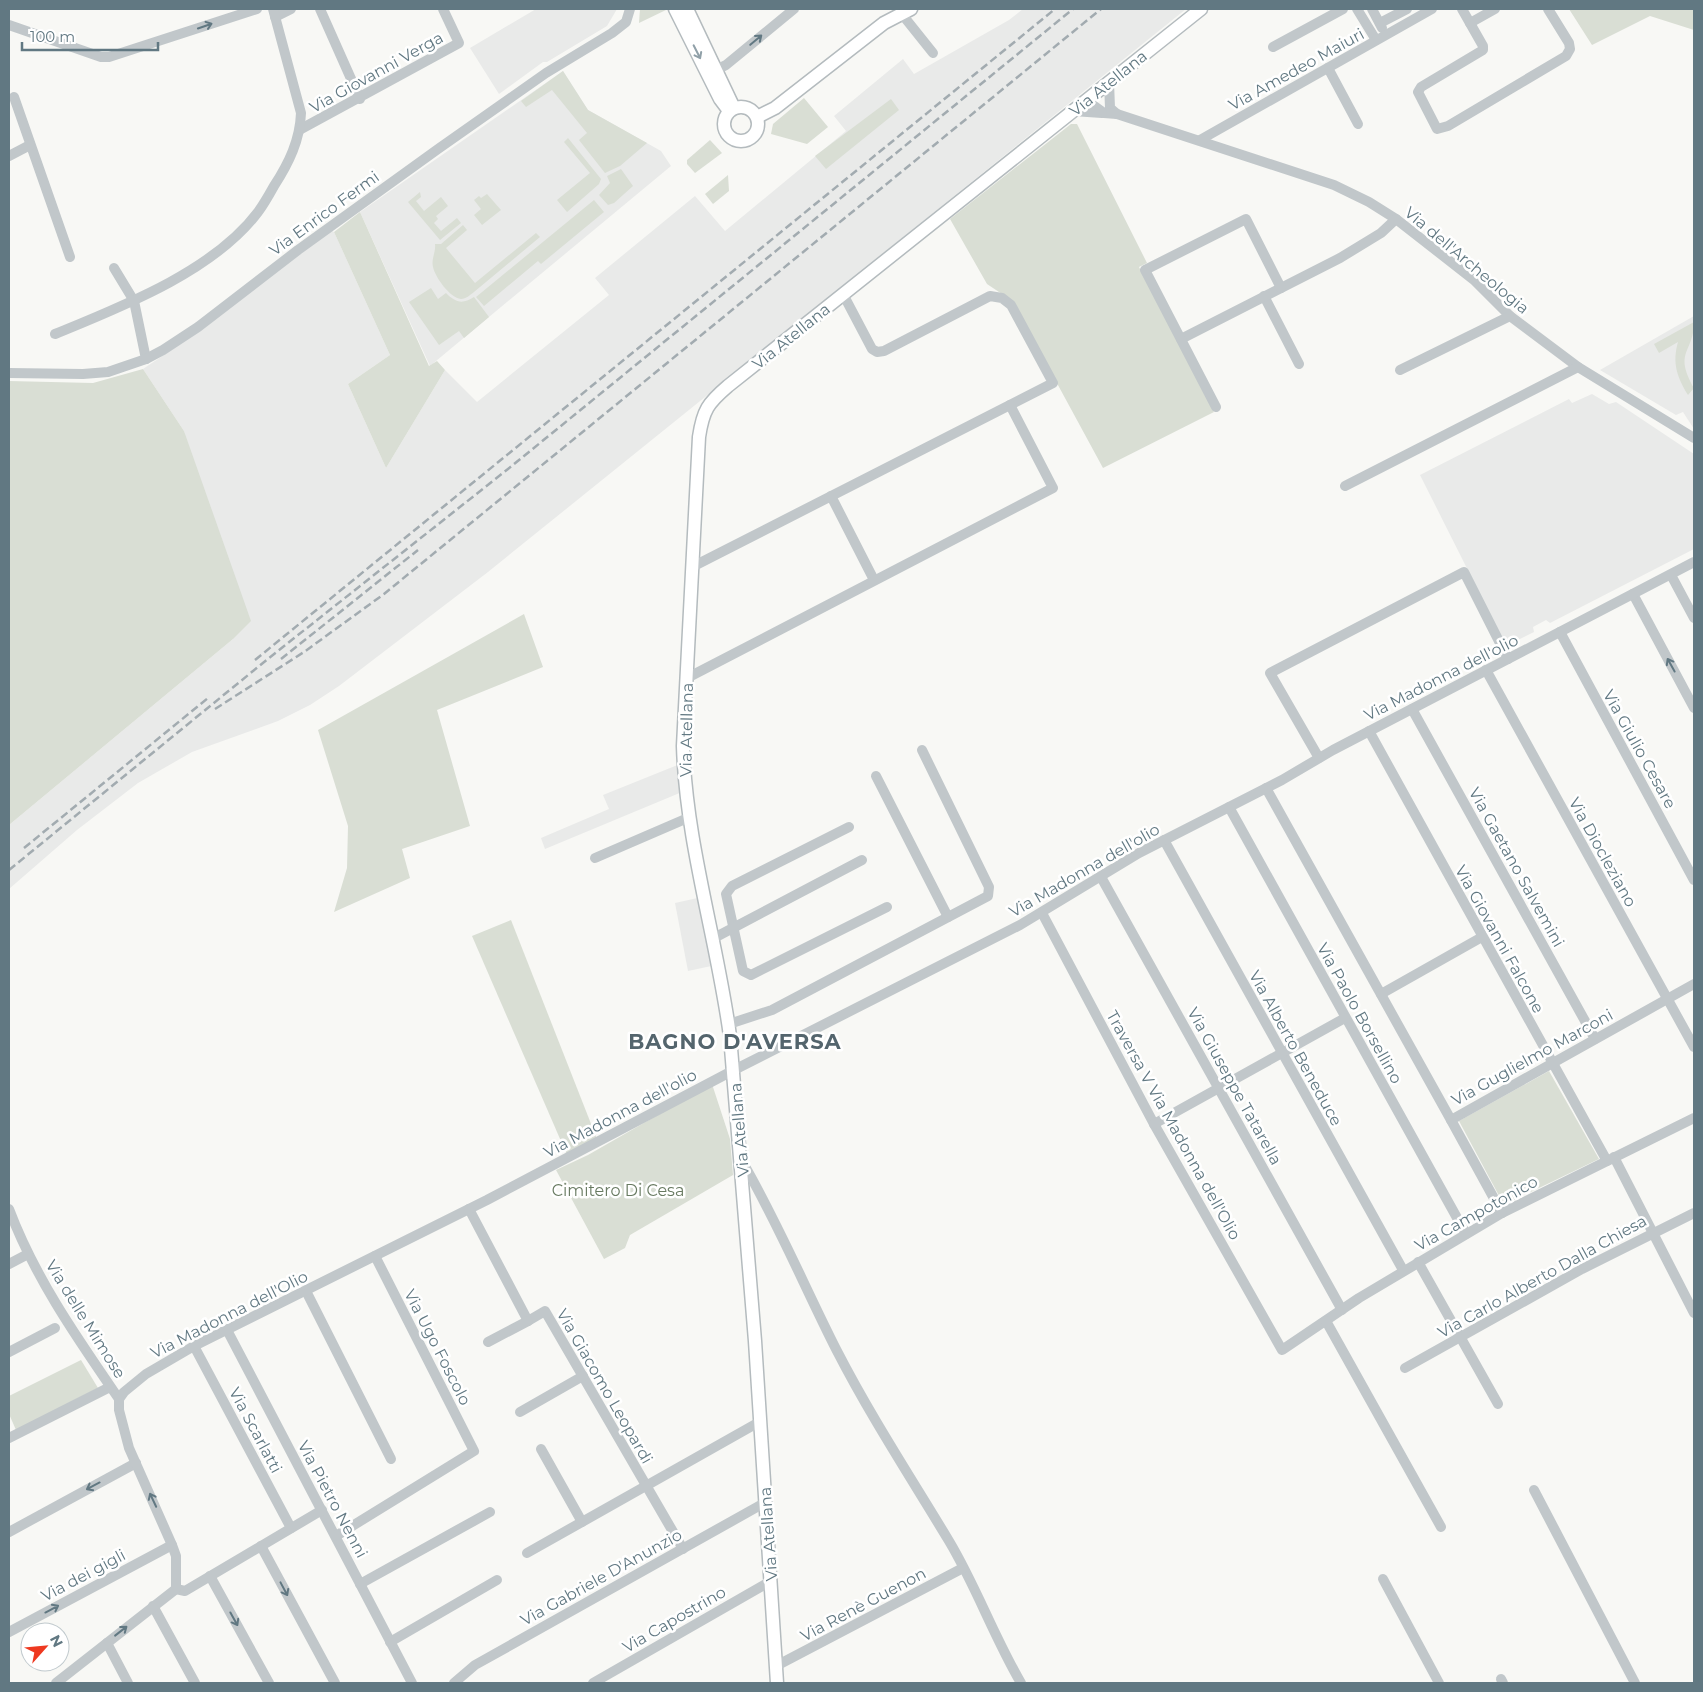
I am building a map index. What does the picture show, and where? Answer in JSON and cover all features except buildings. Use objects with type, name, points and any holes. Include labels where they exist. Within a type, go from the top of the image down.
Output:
[{"type":"main road","points":[[675,9],[720,99],[732,110]]},
{"type":"main road","points":[[687,9],[718,69],[732,110]]},
{"type":"main road","name":"Via Atellana","points":[[777,1683],[761,1421],[734,1070],[729,1024],[684,783],[683,746],[699,437],[702,416],[710,402],[728,386],[1201,9]]},
{"type":"main road","points":[[757,118],[775,108],[903,10]]},
{"type":"main road","points":[[748,108],[757,118],[758,129],[751,138],[746,140],[735,140],[726,132],[724,127],[726,116],[732,110],[748,108]]},
{"type":"street","points":[[9,25],[109,57],[257,9]]},
{"type":"street","points":[[55,334],[134,301],[196,266],[232,240],[258,213],[284,172],[301,129],[301,113],[274,13],[290,9]]},
{"type":"street","points":[[320,9],[360,99]]},
{"type":"street","name":"Via Giovanni Verga","points":[[301,129],[360,99],[459,43],[445,9]]},
{"type":"street","name":"Via Enrico Fermi","points":[[9,373],[83,374],[108,372],[146,359],[198,327],[298,250],[514,96],[612,34],[626,22],[630,9]]},
{"type":"street","points":[[718,69],[726,65],[794,9]]},
{"type":"street","points":[[1273,48],[1343,9]]},
{"type":"street","points":[[1357,9],[1376,40]]},
{"type":"street","points":[[1372,9],[1386,35]]},
{"type":"street","points":[[1380,23],[1407,9]]},
{"type":"street","name":"Via Amedeo Maiuri","points":[[1200,140],[1432,9]]},
{"type":"street","points":[[1462,9],[1483,46],[1483,50],[1421,87],[1418,92],[1437,129],[1448,126],[1566,56],[1570,49],[1569,43],[1548,9]]},
{"type":"street","points":[[1470,23],[1495,9]]},
{"type":"street","points":[[903,10],[932,53]]},
{"type":"street","points":[[1328,68],[1358,124]]},
{"type":"street","points":[[1073,111],[1111,112],[1109,82]]},
{"type":"street","points":[[14,97],[70,257]]},
{"type":"street","name":"Via dell'Archeologia","points":[[1091,97],[1111,112],[1334,185],[1369,202],[1396,219],[1474,280],[1510,316],[1578,367],[1694,438]]},
{"type":"street","points":[[9,156],[30,145]]},
{"type":"street","points":[[1216,407],[1145,270],[1246,219],[1281,288]]},
{"type":"street","points":[[1181,339],[1367,242],[1381,233],[1396,219]]},
{"type":"street","points":[[114,268],[134,301],[146,359]]},
{"type":"street","points":[[692,567],[1053,383],[1011,305],[1002,298],[990,296],[884,351],[877,352],[872,349],[843,294]]},
{"type":"street","points":[[1264,296],[1299,364]]},
{"type":"street","points":[[1400,370],[1510,316]]},
{"type":"street","points":[[1345,486],[1578,367]]},
{"type":"street","points":[[687,678],[1053,488],[1010,405]]},
{"type":"street","points":[[831,496],[874,580]]},
{"type":"street","name":"Via Madonna dell'olio","points":[[487,1200],[734,1070],[852,1012],[1042,913],[1164,840],[1694,562]]},
{"type":"street","points":[[1319,758],[1270,673],[1464,572],[1508,659]]},
{"type":"street","points":[[1671,574],[1694,618]]},
{"type":"street","points":[[1632,594],[1694,708]]},
{"type":"street","name":"Via Giulio Cesare","points":[[1560,632],[1694,880]]},
{"type":"street","name":"Via Diocleziano","points":[[1486,670],[1694,1047]]},
{"type":"street","name":"Via Gaetano Salvemini","points":[[1412,709],[1595,1039]]},
{"type":"street","name":"Via Giovanni Falcone","points":[[1369,731],[1551,1063],[1611,1159],[1653,1232],[1694,1314]]},
{"type":"street","points":[[729,1024],[772,1010],[988,896],[989,887],[922,750]]},
{"type":"street","points":[[876,776],[948,917]]},
{"type":"street","points":[[1266,788],[1451,1120]]},
{"type":"street","name":"Via Paolo Borsellino","points":[[1229,807],[1466,1234]]},
{"type":"street","points":[[595,858],[690,817]]},
{"type":"street","points":[[849,827],[732,886],[726,894],[743,971],[751,975],[887,907]]},
{"type":"street","name":"Via Alberto Beneduce","points":[[1164,840],[1404,1270]]},
{"type":"street","points":[[714,938],[862,860]]},
{"type":"street","name":"Via Giuseppe Tatarella","points":[[1101,877],[1342,1310]]},
{"type":"street","name":"Traversa V Via Madonna dell'Olio","points":[[1042,913],[1154,1124],[1282,1350]]},
{"type":"street","points":[[1380,994],[1482,937]]},
{"type":"street","name":"Via Guglielmo Marconi","points":[[1502,1213],[1451,1120],[1694,984]]},
{"type":"street","points":[[1154,1124],[1345,1018]]},
{"type":"street","name":"Via Campotonico","points":[[1282,1350],[1404,1270],[1502,1213],[1694,1118]]},
{"type":"street","points":[[742,1161],[780,1229],[817,1312],[861,1396],[949,1542],[1021,1683]]},
{"type":"street","name":"Via Madonna dell'Olio","points":[[119,1399],[124,1392],[146,1374],[194,1346],[487,1200]]},
{"type":"street","name":"Via delle Mimose","points":[[9,1209],[28,1254],[67,1322],[119,1399]]},
{"type":"street","points":[[469,1209],[528,1321],[488,1342]]},
{"type":"street","name":"Via Carlo Alberto Dalla Chiesa","points":[[1405,1368],[1582,1268],[1694,1213]]},
{"type":"street","name":"Via delle Mimose","points":[[9,1264],[28,1254]]},
{"type":"street","name":"Via Ugo Foscolo","points":[[336,1536],[474,1451],[375,1256]]},
{"type":"street","points":[[1418,1262],[1498,1404]]},
{"type":"street","points":[[306,1291],[390,1459]]},
{"type":"street","name":"Via Giacomo Leopardi","points":[[528,1321],[545,1311],[683,1549]]},
{"type":"street","points":[[1326,1322],[1441,1527]]},
{"type":"street","points":[[9,1352],[55,1328]]},
{"type":"street","name":"Via Pietro Nenni","points":[[227,1330],[412,1683]]},
{"type":"street","name":"Via Scarlatti","points":[[194,1346],[291,1528]]},
{"type":"street","points":[[520,1412],[583,1376]]},
{"type":"street","points":[[9,1438],[110,1387]]},
{"type":"street","points":[[119,1399],[120,1420],[136,1463],[172,1545],[176,1563],[176,1589]]},
{"type":"street","points":[[527,1553],[761,1421]]},
{"type":"street","points":[[541,1449],[582,1522]]},
{"type":"street","points":[[9,1532],[136,1463]]},
{"type":"street","points":[[1534,1490],[1635,1683]]},
{"type":"street","name":"Via Gabriele D'Anunzio","points":[[454,1683],[475,1665],[766,1502]]},
{"type":"street","points":[[59,1682],[176,1589],[185,1591],[322,1510]]},
{"type":"street","points":[[360,1584],[490,1512]]},
{"type":"street","name":"Via dei gigli","points":[[9,1632],[172,1545]]},
{"type":"street","points":[[261,1546],[335,1683]]},
{"type":"street","name":"Via Renè Guenon","points":[[776,1666],[963,1568]]},
{"type":"street","points":[[210,1576],[269,1683]]},
{"type":"street","points":[[1383,1579],[1439,1683]]},
{"type":"street","points":[[390,1642],[497,1580]]},
{"type":"street","name":"Via Capostrino","points":[[597,1682],[771,1581]]},
{"type":"street","points":[[153,1606],[194,1683]]},
{"type":"street","points":[[107,1643],[128,1683]]},
{"type":"shaded area","points":[[536,9],[617,9],[607,26],[547,62],[543,62],[499,94],[470,48]]},
{"type":"shaded area","points":[[1023,9],[1186,9],[488,572],[339,686],[310,705],[278,721],[192,752],[138,783],[77,830],[9,889],[9,825],[233,639],[184,431],[143,369],[201,330],[330,230],[334,232],[390,355],[348,384],[386,468],[445,370],[477,402],[609,295],[595,278],[695,196],[725,231],[846,131],[834,116],[903,59],[914,74],[1009,20]]},
{"type":"shaded area","points":[[563,71],[588,110],[661,151],[671,166],[430,366],[360,212]]},
{"type":"shaded area","points":[[1694,316],[1694,429],[1683,412],[1676,415],[1600,370]]},
{"type":"shaded area","points":[[1592,394],[1609,404],[1616,402],[1694,454],[1694,549],[1550,623],[1546,620],[1533,627],[1534,632],[1512,643],[1507,642],[1503,640],[1420,475],[1569,399],[1572,403]]},
{"type":"shaded area","points":[[680,764],[682,792],[545,849],[541,838],[609,809],[603,795]]},
{"type":"shaded area","points":[[702,897],[716,965],[688,971],[675,903]]},
{"type":"green space","points":[[640,9],[668,9],[639,23]]},
{"type":"green space","points":[[1569,9],[1694,9],[1694,30],[1650,16],[1592,45]]},
{"type":"green space","points":[[563,71],[588,110],[647,143],[620,166],[605,173],[579,140],[587,133],[552,90],[526,107],[521,101]]},
{"type":"green space","points":[[804,98],[828,127],[807,144],[771,134],[773,124]]},
{"type":"green space","points":[[891,99],[899,110],[826,169],[815,156]]},
{"type":"green space","points":[[1071,124],[1077,124],[1147,263],[1139,267],[1214,412],[1103,468],[1015,306],[987,284],[950,219]]},
{"type":"green space","points":[[568,138],[601,179],[599,184],[567,212],[557,200],[590,173],[564,142]]},
{"type":"green space","points":[[710,140],[722,153],[695,173],[687,164],[687,160]]},
{"type":"green space","points":[[621,169],[633,186],[614,203],[608,205],[599,195],[610,183],[607,176]]},
{"type":"green space","points":[[728,175],[729,191],[713,204],[705,194]]},
{"type":"green space","points":[[420,192],[421,197],[416,201],[424,211],[441,197],[448,206],[436,216],[438,219],[434,223],[441,231],[457,218],[461,223],[440,240],[408,202]]},
{"type":"green space","points":[[487,194],[501,210],[482,225],[474,215],[481,209],[474,200],[479,196],[481,198]]},
{"type":"green space","points":[[594,200],[604,212],[541,264],[538,261],[484,306],[476,297]]},
{"type":"green space","points":[[360,212],[429,366],[437,361],[445,370],[386,468],[348,384],[390,355],[334,232]]},
{"type":"green space","points":[[463,225],[467,230],[446,248],[475,283],[536,233],[540,237],[474,292],[461,299],[452,295],[440,281],[434,271],[433,261],[435,244],[441,244]]},
{"type":"green space","points":[[431,288],[438,299],[446,293],[452,299],[462,302],[474,297],[489,317],[464,338],[459,331],[439,345],[409,302]]},
{"type":"green space","points":[[1694,322],[1685,359],[1688,376],[1694,388],[1688,395],[1677,370],[1675,357],[1678,342],[1659,353],[1654,344]]},
{"type":"green space","points":[[143,369],[184,431],[251,621],[233,639],[9,825],[9,381],[93,383]]},
{"type":"green space","points":[[524,614],[543,667],[437,710],[470,826],[402,849],[410,878],[334,912],[347,868],[348,826],[318,730]]},
{"type":"green space","points":[[511,920],[597,1139],[567,1155],[472,936]]},
{"type":"green space","points":[[1549,1071],[1599,1159],[1504,1205],[1459,1121]]},
{"type":"green space","name":"Cimitero Di Cesa","points":[[712,1084],[730,1139],[733,1175],[630,1235],[625,1248],[604,1259],[556,1170],[588,1155]]},
{"type":"green space","points":[[81,1360],[98,1388],[16,1430],[9,1414],[9,1396]]},
{"type":"railway","points":[[255,660],[1055,9]]},
{"type":"railway","points":[[9,870],[269,658],[508,469],[1073,9]]},
{"type":"railway","points":[[215,709],[304,652],[384,594],[1101,9]]},
{"type":"railway","points":[[281,659],[418,550]]},
{"type":"railway","points":[[24,848],[208,698]]},
{"type":"district","name":"BAGNO D'AVERSA","points":[[735,1042]]}]
